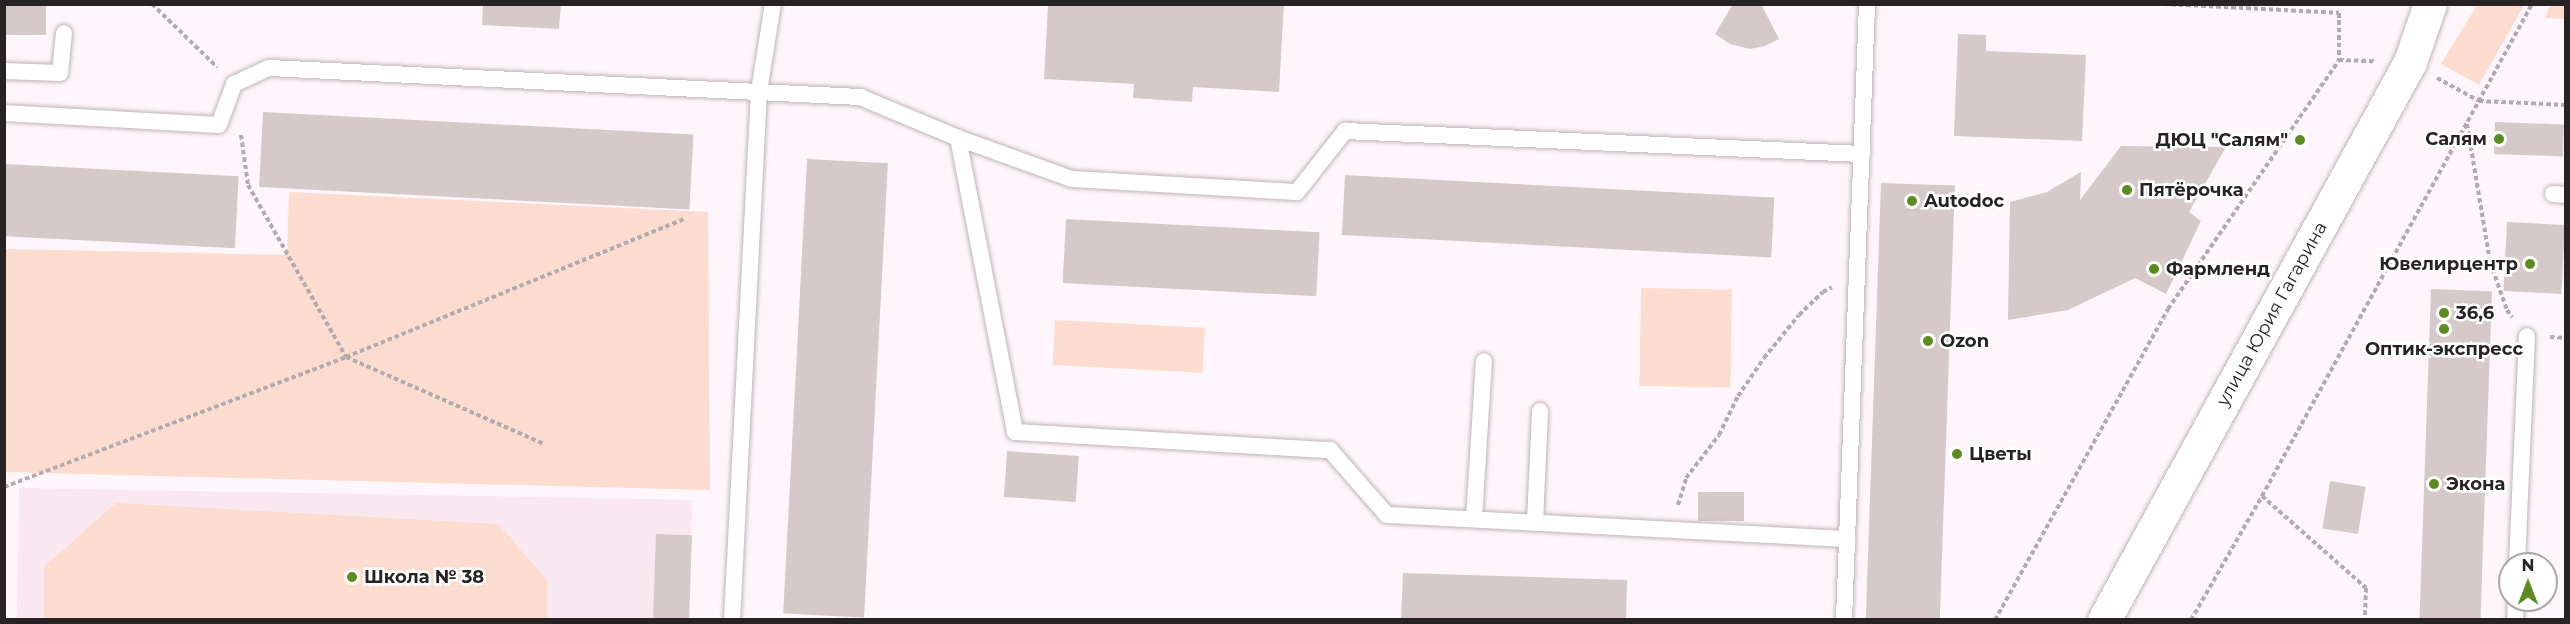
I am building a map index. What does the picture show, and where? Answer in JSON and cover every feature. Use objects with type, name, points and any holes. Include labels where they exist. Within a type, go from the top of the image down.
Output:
[{"type":"main road","name":"улица Юрия Гагарина","points":[[2104,620],[2410,62],[2430,4]]},
{"type":"lane","points":[[732,620],[759,91],[773,4]]},
{"type":"lane","points":[[1844,620],[1867,4]]},
{"type":"lane","points":[[4,71],[60,73],[64,33]]},
{"type":"lane","points":[[4,113],[219,125],[234,84],[269,68],[860,97],[958,138],[1072,179],[1297,192],[1346,131],[1862,154]]},
{"type":"lane","points":[[958,138],[1015,432],[1330,450],[1388,515],[1847,539]]},
{"type":"lane","points":[[2518,552],[2527,336]]},
{"type":"lane","points":[[1474,519],[1484,361]]},
{"type":"lane","points":[[1535,522],[1540,411]]},
{"type":"path","points":[[152,4],[234,84],[248,185],[346,357],[544,444]]},
{"type":"path","points":[[2164,4],[2339,13]]},
{"type":"path","points":[[2191,620],[2262,496],[2532,4]]},
{"type":"path","points":[[1995,620],[2168,309],[2339,60]]},
{"type":"path","points":[[2479,101],[2565,105]]},
{"type":"path","points":[[2467,123],[2490,262],[2507,310],[2527,336]]},
{"type":"path","points":[[4,487],[346,357],[684,219]]},
{"type":"path","points":[[1676,530],[1678,499],[1686,478],[1719,435],[1738,396],[1764,358],[1799,315],[1823,292],[1857,275]]},
{"type":"path","points":[[2262,496],[2366,588],[2365,620]]},
{"type":"shaded area","points":[[2550,4],[2565,5],[2565,19],[2545,18]]},
{"type":"shaded area","points":[[2477,5],[2524,5],[2479,85],[2441,64]]},
{"type":"shaded area","points":[[289,192],[708,212],[710,490],[5,472],[5,249],[287,255]]},
{"type":"shaded area","points":[[1641,288],[1732,290],[1730,388],[1639,386]]},
{"type":"shaded area","points":[[1055,320],[1205,328],[1202,373],[1053,365]]},
{"type":"shaded area","name":"Школа № 38","points":[[19,488],[692,500],[690,620],[17,620]]},
{"type":"shaded area","points":[[116,503],[498,524],[547,580],[547,619],[44,619],[44,567]]},
{"type":"building","points":[[4,4],[46,4],[46,35],[4,35]]},
{"type":"building","points":[[483,4],[561,4],[559,29],[482,25]]},
{"type":"building","points":[[1048,4],[1284,4],[1279,92],[1193,87],[1192,102],[1133,98],[1134,84],[1044,79]]},
{"type":"building","points":[[1733,4],[1761,4],[1779,39],[1765,46],[1750,49],[1730,44],[1715,34]]},
{"type":"building","points":[[1958,34],[1986,35],[1986,51],[2086,55],[2082,141],[1954,136]]},
{"type":"building","points":[[263,112],[693,135],[689,209],[259,187]]},
{"type":"building","points":[[2495,122],[2564,124],[2563,156],[2494,154]]},
{"type":"building","points":[[2121,146],[2226,147],[2189,212],[2201,221],[2166,294],[2135,278],[2068,310],[2008,320],[2010,202],[2047,192],[2081,172],[2080,200]]},
{"type":"building","points":[[807,159],[888,163],[864,618],[783,613]]},
{"type":"building","points":[[4,164],[239,176],[235,248],[4,236]]},
{"type":"building","points":[[1345,175],[1774,198],[1771,257],[1342,235]]},
{"type":"building","points":[[1881,183],[1955,186],[1940,620],[1866,620]]},
{"type":"building","points":[[1066,219],[1320,232],[1316,296],[1063,283]]},
{"type":"building","points":[[2507,222],[2565,225],[2561,294],[2503,291]]},
{"type":"building","points":[[2431,289],[2492,291],[2480,620],[2419,620]]},
{"type":"building","points":[[1007,451],[1079,456],[1076,502],[1004,497]]},
{"type":"building","points":[[2330,481],[2366,487],[2358,534],[2322,528]]},
{"type":"building","points":[[1698,492],[1744,492],[1744,521],[1698,521]]},
{"type":"building","points":[[656,534],[692,535],[689,620],[653,620]]},
{"type":"building","points":[[1403,573],[1627,580],[1626,620],[1401,620]]},
{"type":"place","name":"Салям","points":[[2499,139]]},
{"type":"place","name":"ДЮЦ \"Салям\"","points":[[2300,140]]},
{"type":"place","name":"Пятёрочка","points":[[2127,190]]},
{"type":"place","name":"Autodoc","points":[[1912,201]]},
{"type":"place","name":"Ювелирцентр","points":[[2530,264]]},
{"type":"place","name":"Фармленд","points":[[2154,269]]},
{"type":"place","name":"36,6","points":[[2444,313]]},
{"type":"place","name":"Оптик-экспресс","points":[[2444,329]]},
{"type":"place","name":"Ozon","points":[[1928,341]]},
{"type":"place","name":"Цветы","points":[[1957,454]]},
{"type":"place","name":"Экона","points":[[2434,484]]},
{"type":"place","name":"Школа № 38","points":[[352,577]]}]
